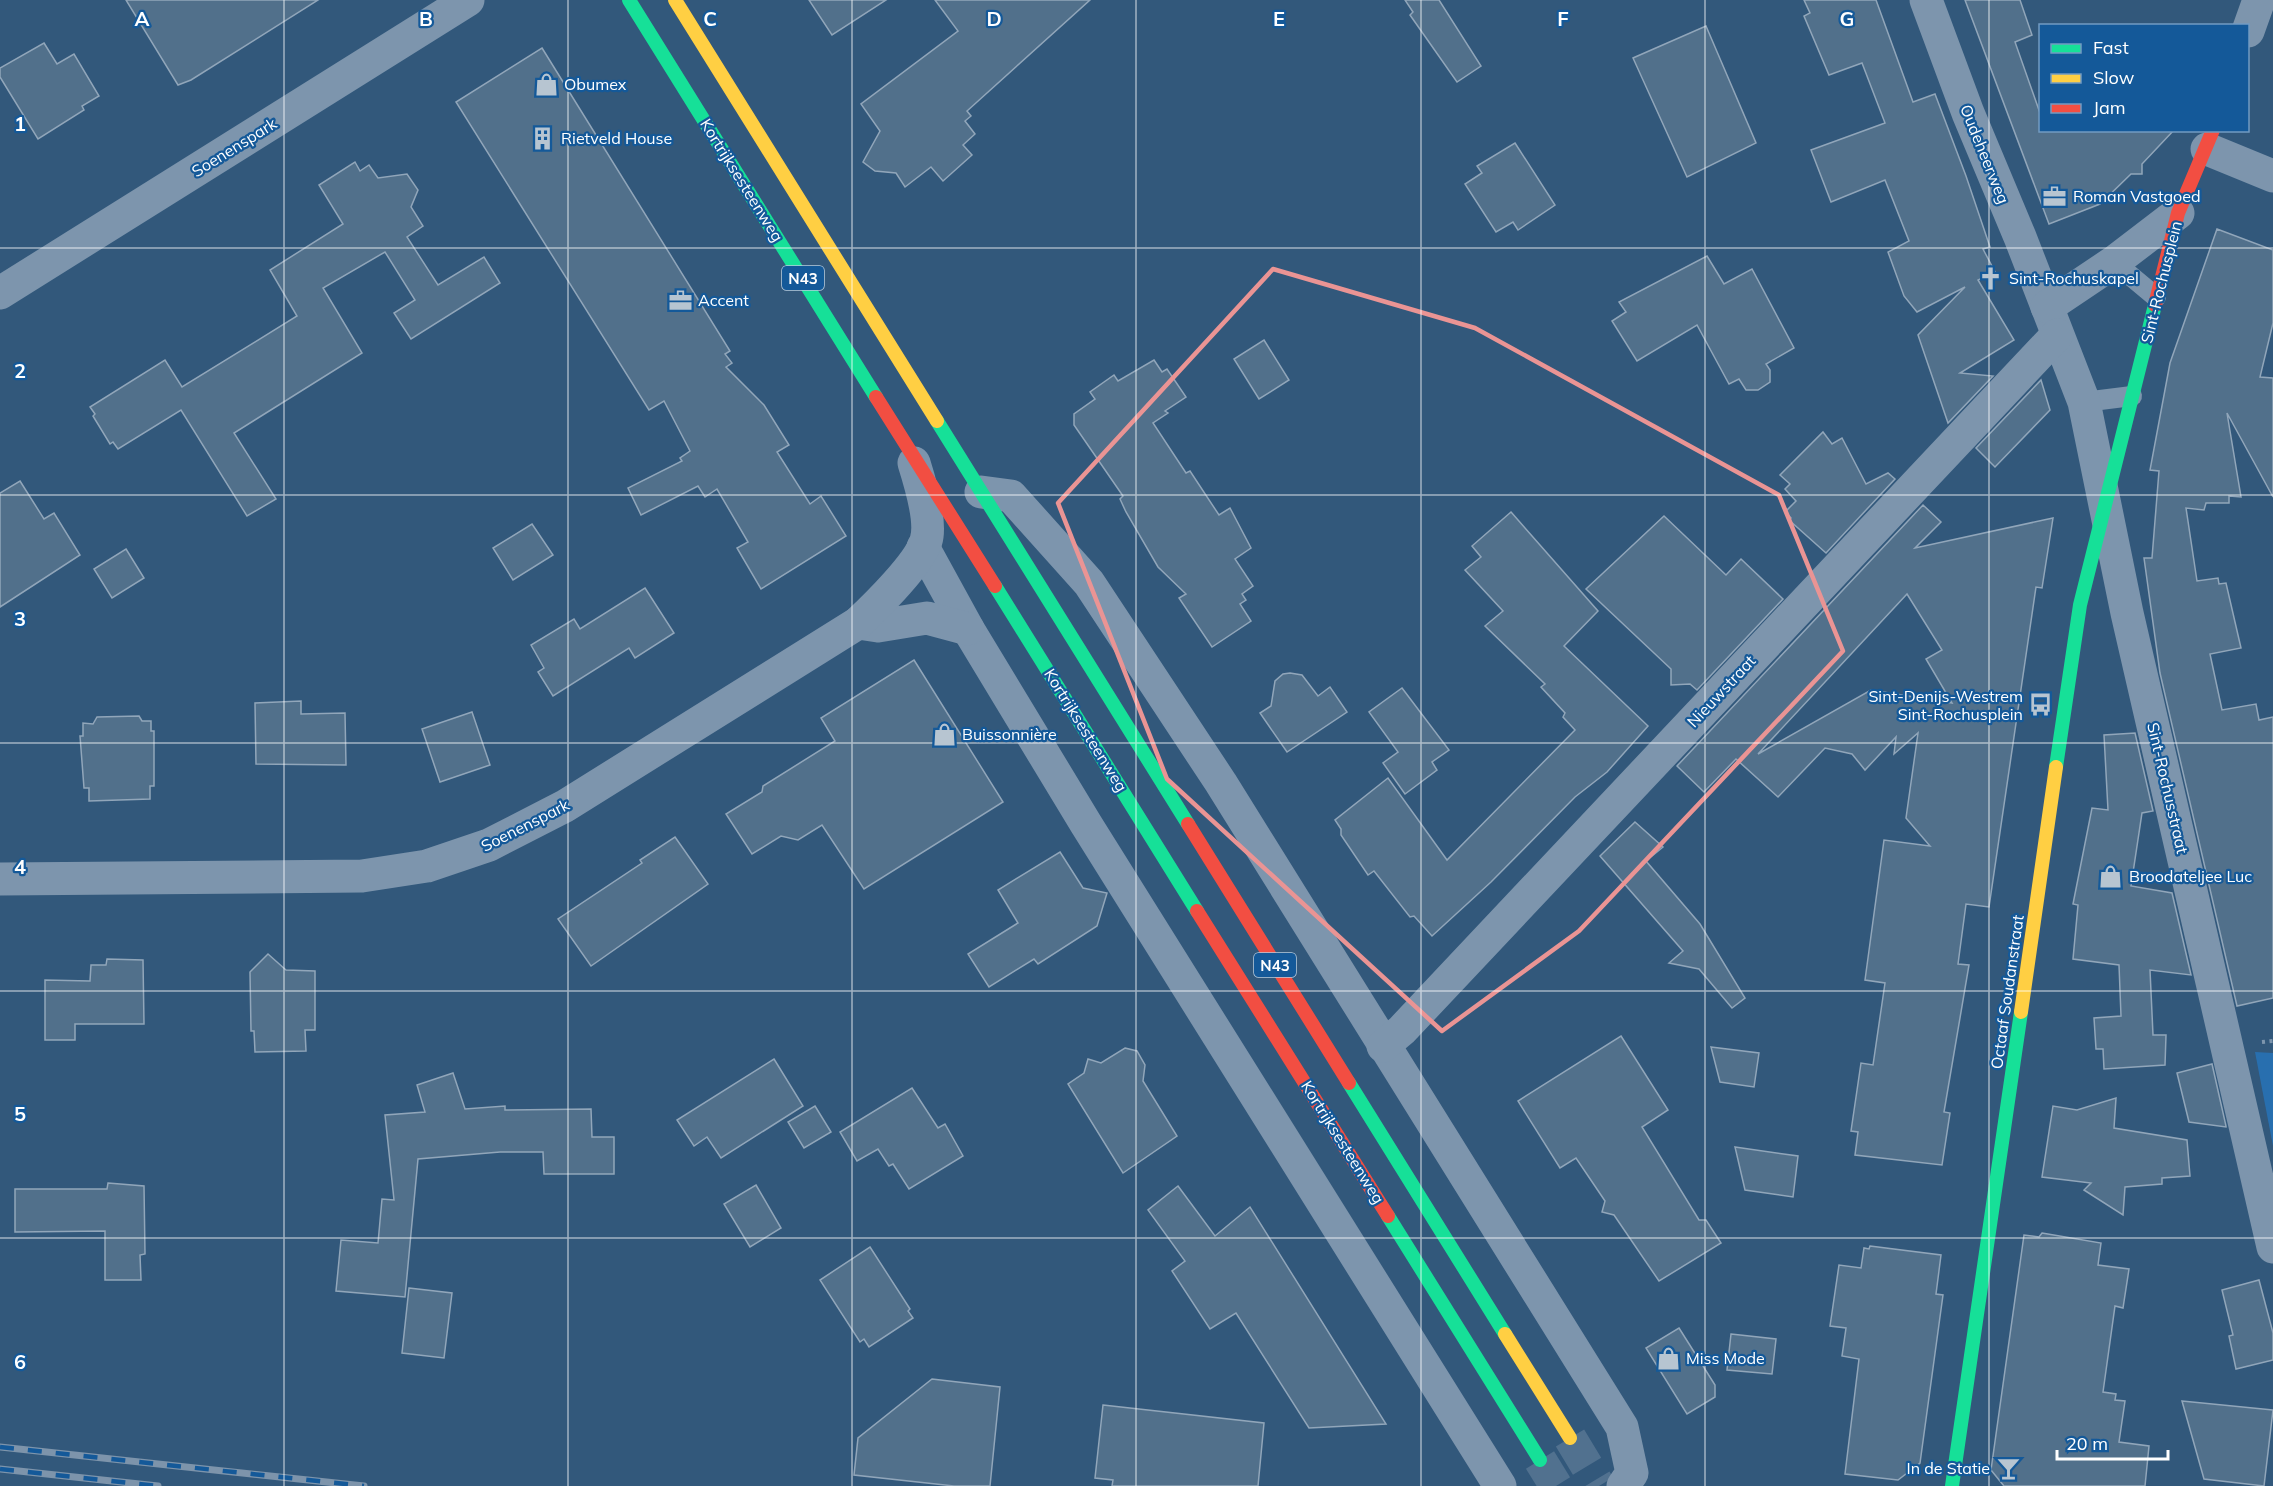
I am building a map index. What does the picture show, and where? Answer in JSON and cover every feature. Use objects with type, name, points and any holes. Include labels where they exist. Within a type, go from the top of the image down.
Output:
[{"type":"main road","name":"Kortrijksesteenweg","points":[[629,0],[1540,1460]]},
{"type":"main road","name":"N43","points":[[675,0],[996,494],[1570,1438]]},
{"type":"main road","points":[[2178,213],[2210,140]]},
{"type":"main road","name":"Sint-Rochusplein","points":[[2106,504],[2178,213]]},
{"type":"main road","name":"Octaaf Soudanstraat","points":[[1952,1486],[2080,605],[2106,504]]},
{"type":"street","name":"Soenenspark","points":[[0,293],[468,0]]},
{"type":"street","name":"Oudeheerweg","points":[[1926,0],[1968,113],[2052,321]]},
{"type":"street","points":[[2249,26],[2259,0]]},
{"type":"street","points":[[2210,140],[2273,176]]},
{"type":"street","name":"Sint-Rochusplein","points":[[2052,321],[2114,262],[2178,213]]},
{"type":"street","points":[[2052,321],[2084,402],[2106,504]]},
{"type":"street","name":"Nieuwstraat","points":[[1383,1046],[1402,1030],[2027,364],[2052,321]]},
{"type":"street","name":"Soenenspark","points":[[0,879],[362,876],[427,866],[489,845],[565,806],[858,623],[891,591],[927,540],[924,492],[909,447]]},
{"type":"street","points":[[996,494],[1089,583],[1221,783],[1622,1427],[1637,1482]]},
{"type":"street","name":"Sint-Rochusstraat","points":[[2106,504],[2127,613],[2273,1247]]},
{"type":"street","points":[[922,547],[968,629],[1086,824],[1500,1486]]},
{"type":"street","points":[[858,623],[878,626],[927,618],[968,629]]},
{"type":"lane","name":"Sint-Rochusplein","points":[[2114,262],[2156,297]]},
{"type":"lane","points":[[2084,402],[2132,396]]},
{"type":"highlighted area","points":[[1273,269],[1475,328],[1779,495],[1843,651],[1579,931],[1442,1031],[1167,779],[1058,503]]},
{"type":"shaded area","points":[[2255,1052],[2273,1053],[2273,1146]]},
{"type":"building","points":[[126,0],[318,0],[191,80],[178,85]]},
{"type":"building","points":[[809,0],[886,0],[832,35]]},
{"type":"building","points":[[935,0],[1090,0],[967,111],[971,116],[965,121],[975,134],[963,145],[972,155],[943,181],[931,167],[905,187],[896,173],[875,171],[863,162],[880,131],[861,104],[958,31]]},
{"type":"building","points":[[1405,0],[1439,0],[1481,66],[1457,82],[1410,15],[1413,12]]},
{"type":"building","points":[[1804,0],[1876,0],[1913,102],[1935,94],[1966,176],[1990,247],[1983,249],[1995,272],[1978,280],[2014,340],[1960,373],[1993,376],[1948,423],[1918,335],[1965,287],[1917,312],[1904,296],[1888,252],[1909,241],[1885,180],[1831,202],[1811,150],[1885,123],[1862,63],[1829,75],[1804,16],[1810,13]]},
{"type":"building","points":[[1965,0],[2020,0],[2032,35],[2015,42],[2039,110],[2039,132],[2172,132],[2142,164],[2142,174],[2131,174],[2100,204],[2049,224]]},
{"type":"building","points":[[1706,26],[1756,143],[1687,177],[1633,58]]},
{"type":"building","points":[[44,43],[57,64],[74,54],[99,96],[82,106],[84,110],[38,139],[0,77],[0,68]]},
{"type":"building","points":[[542,48],[730,351],[725,354],[732,363],[726,367],[764,405],[789,445],[777,452],[810,504],[821,496],[846,536],[761,589],[737,548],[748,542],[717,489],[705,497],[698,486],[641,515],[628,488],[682,461],[680,458],[690,451],[664,401],[649,410],[456,102]]},
{"type":"building","points":[[1515,143],[1555,205],[1518,230],[1513,222],[1496,232],[1465,184],[1482,173],[1477,166]]},
{"type":"building","points":[[355,162],[360,171],[369,165],[378,178],[407,174],[418,190],[411,207],[423,226],[407,237],[438,285],[484,257],[500,283],[411,339],[394,313],[415,300],[385,252],[323,288],[362,353],[234,433],[276,499],[247,516],[181,410],[118,449],[113,442],[110,444],[90,407],[165,360],[182,387],[297,316],[270,270],[343,224],[319,185]]},
{"type":"building","points":[[2217,229],[2273,250],[2273,323],[2260,377],[2273,378],[2273,497],[2227,413],[2241,497],[2229,496],[2229,503],[2206,503],[2204,510],[2186,508],[2197,581],[2218,578],[2219,584],[2226,583],[2241,648],[2210,654],[2222,710],[2256,704],[2259,720],[2273,717],[2273,998],[2237,1006],[2160,673],[2144,558],[2152,558],[2159,471],[2150,470],[2170,363]]},
{"type":"building","points":[[1707,256],[1724,284],[1752,269],[1794,348],[1766,364],[1770,370],[1770,382],[1758,390],[1746,390],[1739,379],[1729,384],[1697,325],[1637,361],[1612,321],[1626,312],[1619,302]]},
{"type":"building","points":[[1264,340],[1289,380],[1259,399],[1234,359]]},
{"type":"building","points":[[1154,360],[1162,372],[1167,369],[1186,397],[1165,411],[1168,413],[1153,423],[1186,473],[1190,471],[1219,515],[1230,508],[1251,548],[1235,559],[1253,586],[1242,594],[1246,600],[1240,604],[1251,621],[1212,647],[1179,598],[1186,594],[1158,567],[1126,512],[1120,499],[1123,496],[1074,425],[1074,414],[1095,399],[1090,392],[1114,375],[1118,381]]},
{"type":"building","points":[[2041,380],[2050,410],[1995,467],[1976,448]]},
{"type":"building","points":[[1823,432],[1832,444],[1842,438],[1866,484],[1888,473],[1895,479],[1826,553],[1789,520],[1791,518],[1785,512],[1796,501],[1785,489],[1790,484],[1780,475]]},
{"type":"building","points":[[20,481],[44,519],[54,513],[80,555],[0,607],[0,493]]},
{"type":"building","points":[[1923,505],[1941,522],[1915,548],[2053,518],[2042,588],[2036,587],[1989,907],[1966,904],[1958,964],[1969,965],[1944,1112],[1950,1113],[1942,1165],[1855,1155],[1858,1132],[1851,1131],[1861,1063],[1873,1065],[1885,983],[1865,980],[1884,840],[1930,846],[1906,818],[1918,733],[1894,754],[1896,737],[1865,770],[1852,754],[1825,748],[1778,797],[1736,759],[1704,792],[1677,766]],"holes":[[[1907,594],[1942,650],[1926,659],[1952,703],[1871,690],[1758,754]]]},
{"type":"building","points":[[1511,512],[1598,611],[1564,646],[1648,726],[1607,772],[1575,797],[1491,882],[1432,936],[1414,916],[1410,917],[1374,871],[1368,875],[1341,835],[1341,829],[1335,820],[1388,778],[1447,860],[1575,730],[1563,717],[1565,713],[1541,687],[1545,684],[1485,626],[1503,611],[1465,570],[1481,557],[1472,546]]},
{"type":"building","points":[[1664,516],[1726,575],[1741,559],[1783,599],[1697,690],[1690,684],[1671,685],[1671,669],[1586,589]]},
{"type":"building","points":[[532,524],[553,555],[513,580],[493,548]]},
{"type":"building","points":[[126,549],[144,578],[112,598],[94,569]]},
{"type":"building","points":[[645,588],[674,633],[635,658],[629,648],[553,696],[538,672],[544,668],[531,645],[574,619],[580,629]]},
{"type":"building","points":[[914,660],[1003,802],[864,889],[822,825],[798,840],[781,836],[752,854],[726,814],[762,792],[763,786],[835,741],[821,718]]},
{"type":"building","points":[[1283,674],[1302,675],[1318,696],[1330,687],[1347,712],[1287,752],[1260,713],[1271,706],[1275,681]]},
{"type":"building","points":[[1402,688],[1449,750],[1432,762],[1437,770],[1405,794],[1383,763],[1398,752],[1369,712]]},
{"type":"building","points":[[301,701],[301,714],[345,713],[346,765],[256,764],[255,703]]},
{"type":"building","points":[[472,712],[490,765],[440,782],[422,729]]},
{"type":"building","points":[[139,716],[142,721],[151,721],[151,731],[154,731],[154,786],[150,786],[150,799],[89,801],[89,788],[84,788],[80,736],[83,736],[83,723],[93,724],[97,717]]},
{"type":"building","points":[[2135,733],[2153,811],[2142,813],[2131,886],[2172,893],[2191,975],[2150,970],[2153,1035],[2166,1035],[2165,1065],[2104,1069],[2103,1049],[2096,1049],[2094,1018],[2121,1016],[2119,965],[2073,959],[2078,905],[2073,904],[2092,808],[2108,810],[2104,735]]},
{"type":"building","points":[[1635,822],[1663,847],[1646,861],[1700,924],[1745,998],[1732,1008],[1699,969],[1669,963],[1683,951],[1600,856]]},
{"type":"building","points":[[675,837],[708,884],[591,966],[558,919],[642,863],[640,860]]},
{"type":"building","points":[[1060,852],[1083,888],[1107,893],[1097,926],[1038,964],[1034,959],[989,987],[968,954],[1018,923],[998,890]]},
{"type":"building","points":[[268,954],[286,970],[315,971],[315,1030],[305,1030],[306,1051],[255,1052],[254,1031],[251,1031],[250,972]]},
{"type":"building","points":[[107,959],[143,960],[144,1024],[75,1024],[75,1040],[45,1040],[45,980],[90,981],[91,965],[106,965]]},
{"type":"building","points":[[1621,1036],[1668,1110],[1642,1127],[1699,1220],[1706,1220],[1721,1243],[1659,1281],[1614,1215],[1602,1212],[1605,1201],[1576,1158],[1560,1168],[1518,1101]]},
{"type":"building","points":[[1711,1047],[1759,1053],[1754,1087],[1720,1082]]},
{"type":"building","points":[[1125,1048],[1137,1051],[1145,1065],[1143,1081],[1177,1136],[1123,1173],[1068,1084],[1084,1073],[1088,1059],[1101,1063]]},
{"type":"building","points":[[774,1059],[803,1106],[721,1158],[707,1137],[694,1146],[677,1120]]},
{"type":"building","points":[[2212,1064],[2226,1127],[2189,1122],[2177,1073]]},
{"type":"building","points":[[453,1073],[465,1109],[505,1106],[505,1110],[591,1109],[592,1137],[614,1137],[614,1174],[544,1174],[543,1152],[500,1152],[418,1159],[405,1297],[336,1291],[341,1240],[378,1243],[382,1199],[394,1200],[385,1115],[425,1112],[417,1085]]},
{"type":"building","points":[[912,1088],[938,1128],[945,1124],[963,1156],[909,1189],[893,1164],[889,1166],[878,1149],[857,1161],[840,1132]]},
{"type":"building","points":[[2116,1098],[2114,1128],[2187,1140],[2190,1176],[2162,1178],[2162,1184],[2125,1187],[2123,1215],[2084,1190],[2091,1183],[2042,1177],[2053,1106],[2077,1110]]},
{"type":"building","points":[[815,1106],[831,1132],[804,1148],[788,1122]]},
{"type":"building","points":[[1735,1147],[1798,1156],[1793,1197],[1745,1190]]},
{"type":"building","points":[[108,1183],[144,1186],[145,1254],[140,1255],[141,1280],[105,1280],[105,1231],[15,1232],[15,1189],[107,1189]]},
{"type":"building","points":[[756,1185],[781,1228],[750,1247],[724,1204]]},
{"type":"building","points":[[1178,1186],[1215,1236],[1250,1207],[1386,1424],[1309,1428],[1236,1313],[1210,1329],[1172,1271],[1185,1261],[1148,1210]]},
{"type":"building","points":[[2042,1233],[2101,1243],[2098,1265],[2129,1269],[2123,1308],[2115,1306],[2103,1392],[2116,1394],[2115,1400],[2125,1401],[2119,1442],[2149,1446],[2145,1486],[2004,1486],[1991,1470],[2024,1235],[2039,1237]]},
{"type":"building","points":[[1870,1246],[1941,1255],[1936,1294],[1943,1295],[1920,1463],[1898,1480],[1845,1474],[1859,1359],[1842,1356],[1846,1328],[1830,1326],[1839,1265],[1861,1268],[1864,1248],[1869,1249]]},
{"type":"building","points":[[870,1247],[910,1309],[908,1311],[913,1318],[869,1347],[864,1339],[860,1342],[820,1280]]},
{"type":"building","points":[[2259,1280],[2273,1333],[2273,1360],[2236,1369],[2229,1336],[2233,1335],[2222,1290]]},
{"type":"building","points":[[409,1288],[452,1293],[444,1358],[402,1353]]},
{"type":"building","points":[[1679,1328],[1715,1385],[1715,1397],[1687,1414],[1646,1348]]},
{"type":"building","points":[[1731,1334],[1776,1339],[1772,1374],[1727,1370]]},
{"type":"building","points":[[932,1379],[1000,1387],[990,1486],[954,1486],[854,1475],[858,1438]]},
{"type":"building","points":[[2182,1401],[2273,1410],[2264,1486],[2204,1479]]},
{"type":"building","points":[[1103,1405],[1264,1423],[1258,1486],[1112,1486],[1113,1480],[1095,1478]]},
{"type":"tunnel","points":[[1570,1438],[1599,1486]]},
{"type":"tunnel","points":[[1540,1460],[1556,1486]]},
{"type":"railway","points":[[0,1447],[364,1486]]},
{"type":"railway","points":[[0,1469],[158,1486]]},
{"type":"traffic: fast","points":[[629,0],[876,397]]},
{"type":"traffic: fast","points":[[2056,767],[2080,605],[2155,305]]},
{"type":"traffic: fast","points":[[937,421],[1188,824]]},
{"type":"traffic: fast","points":[[995,586],[1197,911]]},
{"type":"traffic: fast","points":[[1952,1486],[2021,1012]]},
{"type":"traffic: fast","points":[[1349,1083],[1505,1334]]},
{"type":"traffic: fast","points":[[1388,1216],[1540,1460]]},
{"type":"traffic: slow","points":[[675,0],[937,421]]},
{"type":"traffic: slow","points":[[2021,1012],[2056,767]]},
{"type":"traffic: slow","points":[[1505,1334],[1570,1438]]},
{"type":"traffic: jam","points":[[2155,305],[2178,213],[2212,132]]},
{"type":"traffic: jam","points":[[876,397],[995,586]]},
{"type":"traffic: jam","points":[[1188,824],[1349,1083]]},
{"type":"traffic: jam","points":[[1197,911],[1388,1216]]},
{"type":"place","name":"Obumex","points":[[546,84]]},
{"type":"place","name":"Rietveld House","points":[[543,138]]},
{"type":"place","name":"Roman Vastgoed","points":[[2055,196]]},
{"type":"place","name":"Sint-Rochuskapel","points":[[1991,278]]},
{"type":"place","name":"Accent","points":[[680,300]]},
{"type":"place","name":"Sint-Denijs-Westrem Sint-Rochusplein","points":[[2041,705]]},
{"type":"place","name":"Buissonnière","points":[[944,734]]},
{"type":"place","name":"Broodateljee Luc","points":[[2111,876]]},
{"type":"place","name":"Miss Mode","points":[[1668,1358]]},
{"type":"place","name":"In de Statie","points":[[2008,1468]]}]
